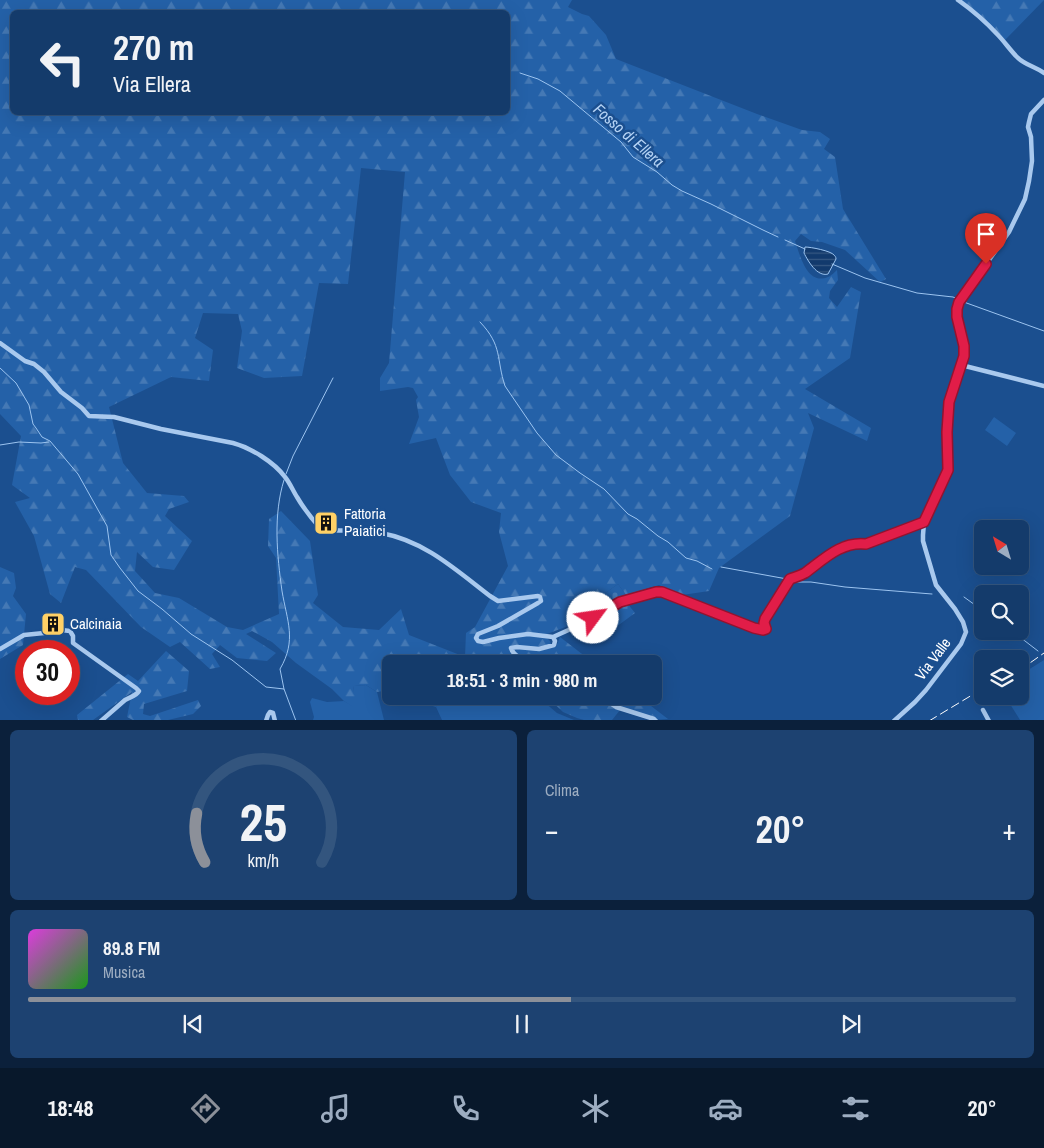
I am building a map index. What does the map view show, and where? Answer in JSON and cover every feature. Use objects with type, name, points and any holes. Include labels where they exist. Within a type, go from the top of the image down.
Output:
[{"type":"street","points":[[958,0],[975,12],[1018,59],[1038,68],[1044,73]]},
{"type":"street","points":[[327,530],[380,533],[413,542],[440,558],[498,600],[538,596],[541,598],[541,601],[538,603],[498,626],[478,634],[476,638],[478,641],[483,642],[528,634],[553,637],[593,618],[620,602],[656,592],[669,594],[754,628],[766,629],[765,619],[788,581],[803,575],[822,559],[849,545],[866,544],[924,522],[948,470],[947,432],[949,402],[964,356],[957,309],[960,301],[1009,232],[1025,199],[1032,161],[1028,127],[1031,114],[1044,100]]},
{"type":"street","points":[[0,343],[44,372],[62,392],[89,416],[114,417],[161,429],[238,444],[263,458],[288,479],[297,498],[321,529]]},
{"type":"street","points":[[961,364],[1044,386]]},
{"type":"street","name":"Via Valle","points":[[894,720],[926,690],[961,644],[966,632],[964,622],[936,585],[923,541],[924,522]]},
{"type":"street","points":[[0,649],[24,635],[44,633],[53,629],[70,631],[73,636],[73,643],[140,691],[117,706],[101,720]]},
{"type":"street","points":[[515,655],[511,648],[539,649],[554,645],[553,637]]},
{"type":"street","points":[[613,705],[656,720]]},
{"type":"street","points":[[982,710],[989,720]]},
{"type":"street","points":[[266,720],[270,712],[273,713],[275,720]]},
{"type":"green space","points":[[0,0],[572,0],[568,7],[589,16],[606,35],[616,59],[757,114],[802,130],[820,132],[830,139],[824,149],[835,157],[843,209],[886,279],[880,282],[845,250],[822,242],[811,241],[801,234],[795,241],[802,261],[815,277],[821,279],[828,277],[837,270],[838,280],[830,291],[829,298],[837,307],[851,287],[861,292],[850,358],[805,389],[871,428],[867,441],[808,413],[814,428],[790,516],[719,568],[709,591],[682,595],[659,585],[626,595],[618,584],[583,609],[589,618],[547,634],[546,637],[552,647],[556,647],[560,637],[583,655],[465,655],[466,633],[475,627],[508,566],[499,532],[501,513],[471,502],[450,475],[436,438],[409,444],[419,417],[416,400],[418,397],[413,388],[380,391],[380,378],[389,363],[405,172],[361,168],[348,284],[319,283],[302,376],[264,378],[237,368],[242,331],[238,314],[203,313],[195,338],[213,350],[209,381],[171,377],[109,407],[123,463],[147,493],[184,496],[189,502],[169,509],[165,516],[192,541],[174,570],[153,567],[137,552],[135,571],[155,593],[179,598],[227,627],[243,630],[279,614],[276,558],[268,546],[269,519],[281,511],[310,541],[318,595],[313,603],[343,627],[379,630],[401,609],[409,635],[460,655],[382,655],[382,691],[377,692],[366,685],[354,686],[353,691],[357,698],[356,709],[272,642],[252,631],[246,634],[276,653],[267,661],[237,658],[220,645],[212,654],[220,667],[210,669],[180,642],[170,647],[141,627],[86,570],[75,567],[61,603],[50,594],[34,536],[15,502],[30,498],[12,485],[21,436],[0,414]]},
{"type":"green space","points":[[961,0],[1044,0],[1005,40]]},
{"type":"green space","points":[[994,417],[1016,433],[1007,446],[985,430]]},
{"type":"green space","points":[[0,567],[14,573],[16,588],[13,596],[26,614],[23,640],[15,640],[15,650],[0,659]]},
{"type":"green space","points":[[618,584],[626,595],[598,615],[589,618],[583,609]]},
{"type":"green space","points":[[627,603],[635,613],[605,635],[600,629],[608,624],[604,619]]},
{"type":"green space","points":[[166,651],[189,671],[187,691],[144,704],[143,714],[150,716],[198,700],[201,706],[193,714],[168,720],[133,720],[127,717],[132,692],[93,720],[78,720],[77,715],[128,674],[138,681]]},
{"type":"green space","points":[[1044,660],[1044,720],[1020,720],[1011,705],[1029,705],[1029,669]]},
{"type":"green space","points":[[366,685],[377,692],[384,720],[313,720],[310,702],[312,698],[327,702],[344,701],[356,708],[354,686]]},
{"type":"green space","points":[[437,705],[548,705],[557,713],[574,720],[442,720],[436,707]]},
{"type":"green space","points":[[556,705],[650,705],[668,719],[650,719],[620,710],[612,720],[584,720],[563,712]]},
{"type":"shaded area","points":[[805,247],[816,248],[835,256],[836,259],[828,274],[820,273],[813,268],[804,253]]},
{"type":"waterway","name":"Fosso di Ellera","points":[[520,73],[538,79],[560,91],[621,142],[633,157],[657,172],[672,185],[778,237]]},
{"type":"waterway","name":"Fosso di Ellera","points":[[785,240],[805,249]]},
{"type":"waterway","name":"Fosso di Ellera","points":[[832,264],[865,278],[917,293],[958,299]]},
{"type":"waterway","name":"Fosso di Ellera","points":[[961,301],[1044,331]]},
{"type":"waterway","points":[[480,322],[496,346],[505,386],[537,433],[556,455],[604,489],[628,514],[668,542],[686,558],[697,561],[712,569]]},
{"type":"waterway","points":[[0,368],[16,383],[29,405],[33,424],[42,437],[50,441],[78,474],[107,526],[111,555],[138,591],[191,634],[232,660],[266,687],[284,689],[296,720]]},
{"type":"waterway","points":[[286,474],[293,456],[333,378]]},
{"type":"waterway","points":[[0,445],[19,442],[49,442]]},
{"type":"waterway","points":[[284,480],[277,521],[280,577],[289,630],[288,649],[280,669],[284,689]]},
{"type":"waterway","points":[[721,567],[787,579]]},
{"type":"waterway","points":[[790,581],[932,594]]},
{"type":"waterway","points":[[964,597],[974,604]]},
{"type":"waterway","points":[[1024,640],[1038,651]]},
{"type":"railway","points":[[1029,664],[1044,653]]},
{"type":"railway","points":[[931,720],[974,694]]},
{"type":"place","name":"Fattoria Paiatici","points":[[326,523]]},
{"type":"place","name":"Calcinaia","points":[[53,624]]},
{"type":"route","points":[[593,618],[603,614],[620,602],[662,592],[763,630],[766,629],[765,619],[790,579],[803,575],[822,559],[849,545],[866,544],[924,522],[948,470],[947,432],[949,402],[964,356],[957,309],[959,302],[986,264]]}]
